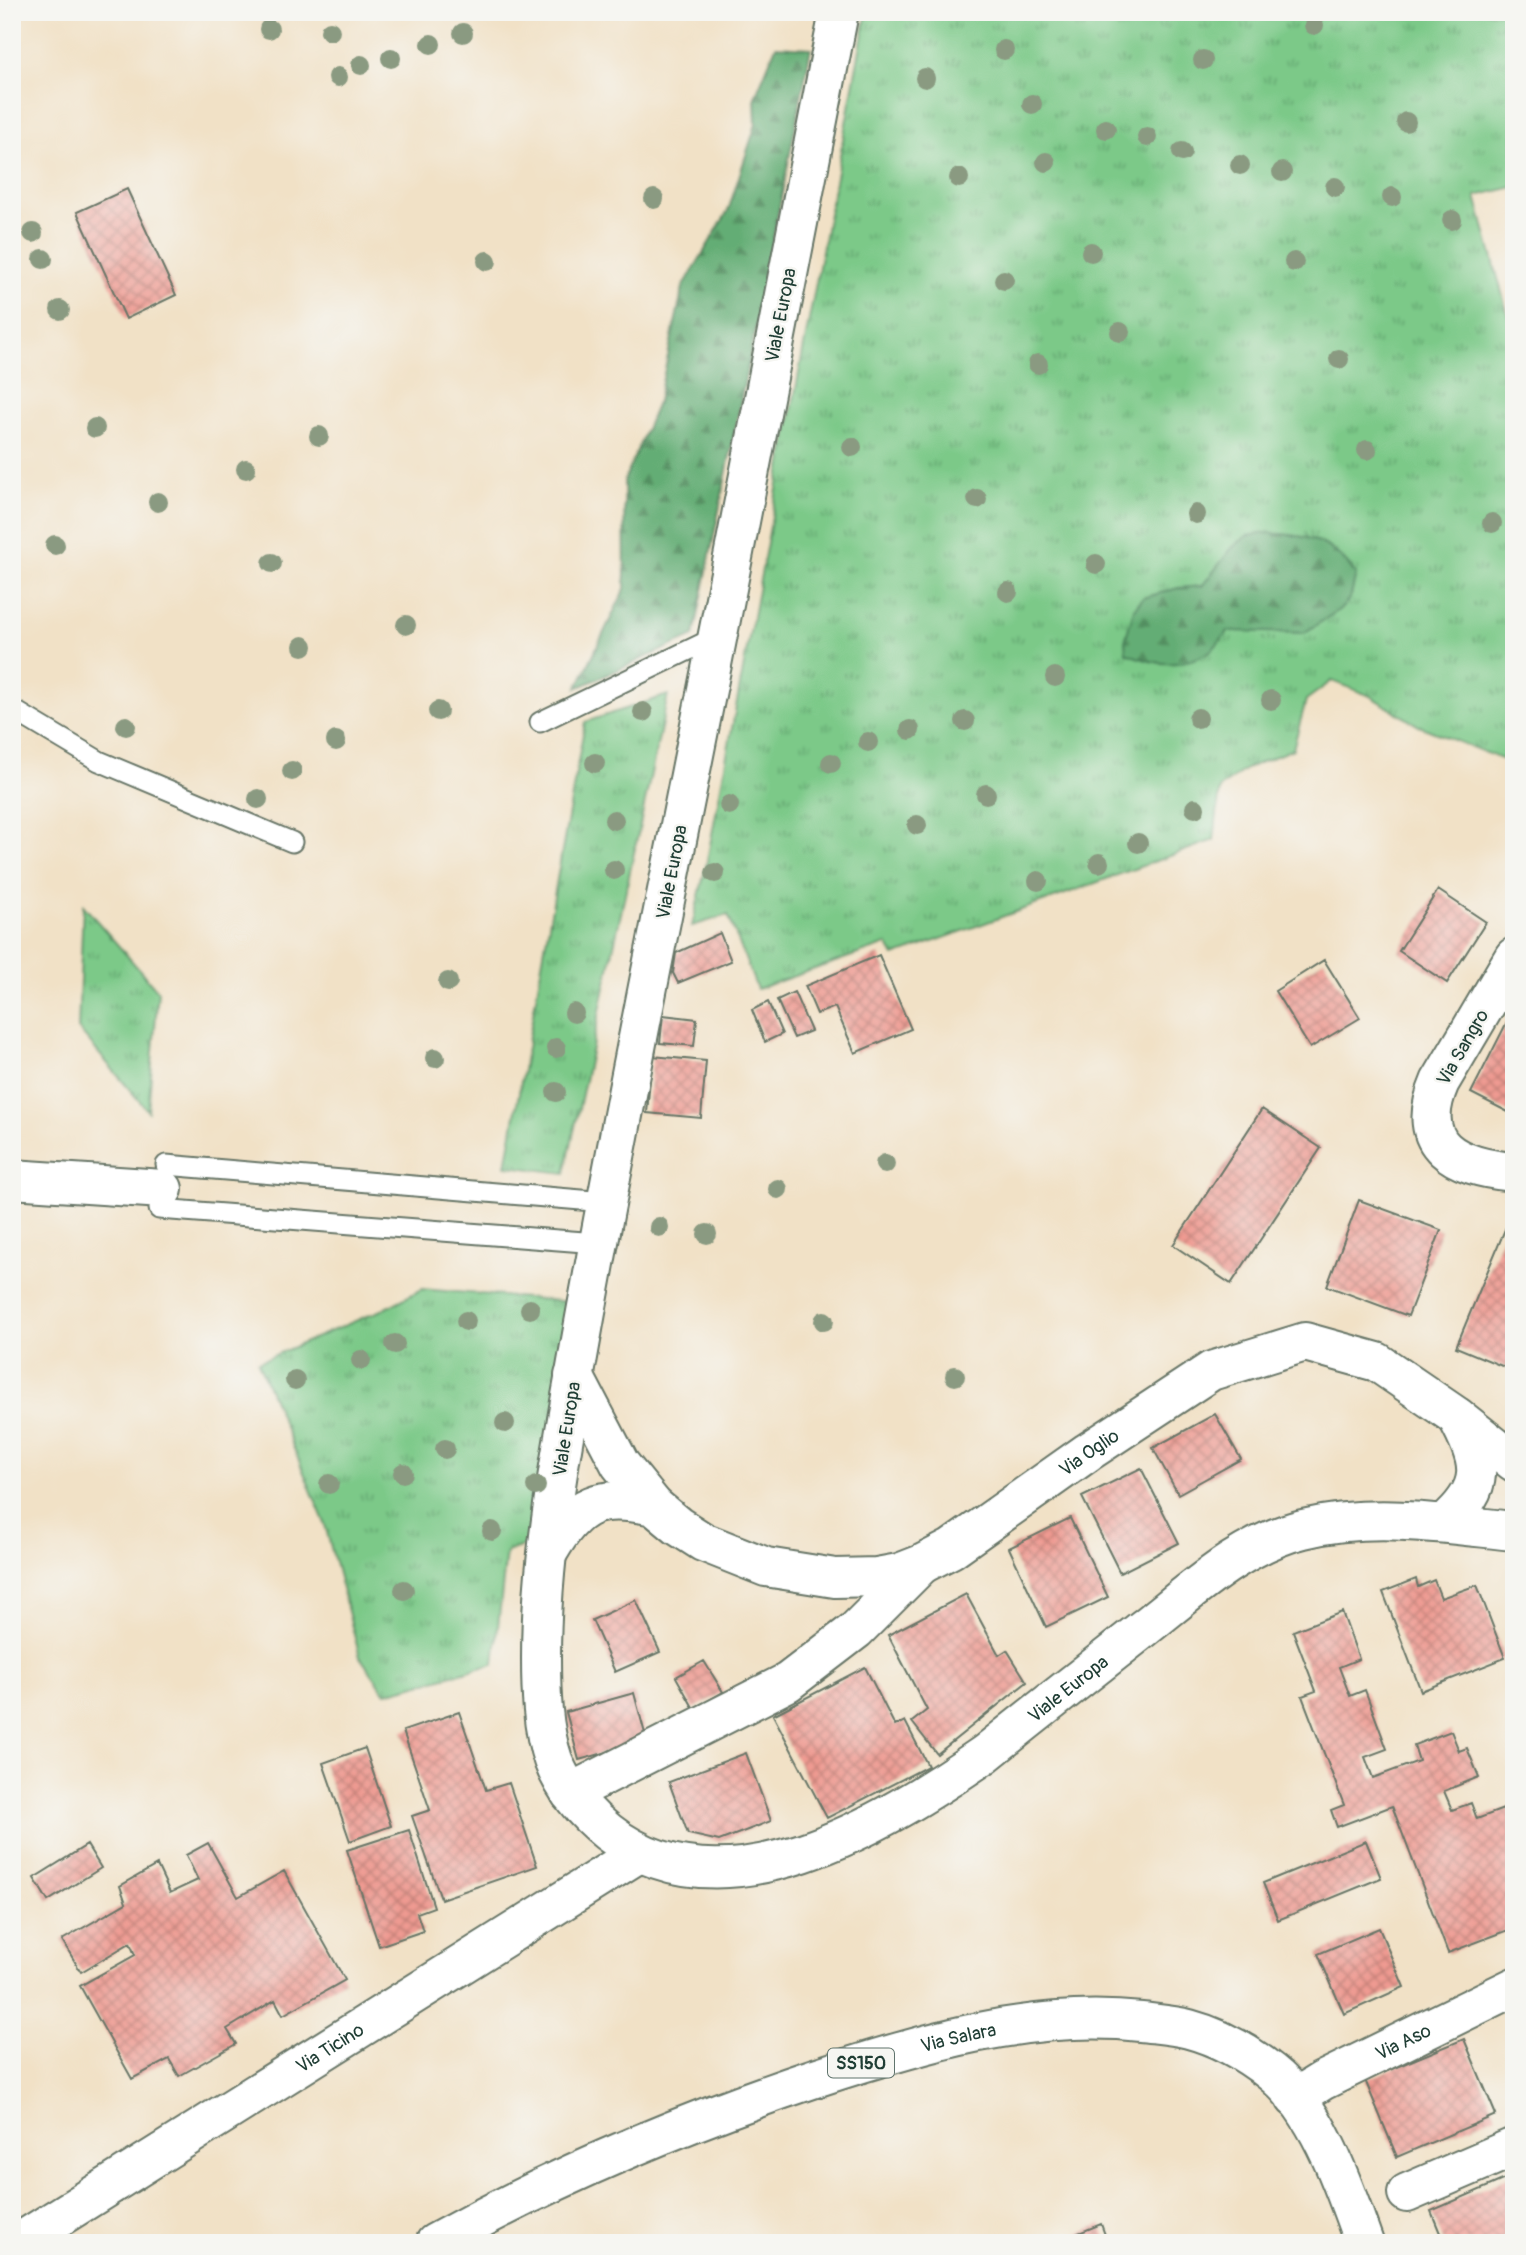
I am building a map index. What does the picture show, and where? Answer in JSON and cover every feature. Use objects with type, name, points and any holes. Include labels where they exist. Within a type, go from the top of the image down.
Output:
[{"type":"street","name":"Viale Europa","points":[[839,12],[605,1202],[574,1376],[547,1554],[541,1633],[542,1700],[554,1762],[570,1793],[601,1826],[639,1853],[674,1864],[715,1869],[767,1862],[825,1845],[889,1814],[956,1774],[1216,1572],[1287,1533],[1317,1526],[1387,1520],[1445,1522],[1514,1531]]},
{"type":"street","name":"Via Sangro","points":[[1514,957],[1440,1082],[1431,1115],[1434,1136],[1452,1156],[1482,1168],[1514,1172]]},
{"type":"street","points":[[12,1179],[163,1188]]},
{"type":"street","name":"Via Oglio","points":[[574,1376],[620,1464],[654,1506],[703,1542],[766,1567],[814,1576],[877,1577],[899,1573],[922,1564],[951,1549],[1088,1452],[1210,1371],[1305,1342],[1377,1362],[1456,1416],[1514,1462]]},
{"type":"street","points":[[1445,1522],[1462,1508],[1469,1498],[1476,1469],[1473,1446],[1456,1416]]},
{"type":"street","points":[[547,1554],[567,1521],[577,1512],[613,1502],[654,1506]]},
{"type":"street","points":[[570,1793],[788,1682],[856,1630],[922,1564]]},
{"type":"street","name":"Via Ticino","points":[[18,2243],[639,1853]]},
{"type":"street","name":"Via Aso","points":[[1296,2098],[1322,2081],[1514,1987]]},
{"type":"street","name":"Via Salara","points":[[435,2243],[608,2157],[699,2118],[879,2057],[968,2034],[1062,2020],[1103,2019],[1189,2029],[1257,2061],[1274,2074],[1296,2098],[1326,2147],[1345,2188],[1364,2243]]},
{"type":"street","points":[[1407,2193],[1514,2147]]},
{"type":"lane","points":[[540,722],[718,636]]},
{"type":"lane","points":[[12,709],[99,761],[292,842]]},
{"type":"lane","points":[[163,1188],[605,1202]]},
{"type":"lane","points":[[163,1188],[597,1244]]},
{"type":"green space","points":[[867,12],[1514,12],[1514,187],[1476,196],[1514,338],[1514,764],[1419,726],[1368,695],[1332,681],[1306,700],[1293,749],[1247,768],[1220,788],[1214,840],[894,956],[887,944],[757,989],[728,915],[692,926],[706,866]]},
{"type":"green space","points":[[776,46],[811,48],[694,636],[577,688],[625,589],[624,481],[658,401],[683,287],[728,211],[756,124],[755,97]]},
{"type":"green space","points":[[1268,533],[1318,542],[1346,562],[1356,574],[1351,596],[1342,608],[1304,633],[1228,631],[1209,652],[1188,661],[1157,662],[1126,653],[1125,641],[1134,609],[1143,598],[1178,588],[1202,586],[1232,548],[1247,536]]},
{"type":"green space","points":[[668,695],[565,1173],[506,1166],[585,722]]},
{"type":"green space","points":[[83,905],[158,991],[148,1111],[78,1029]]},
{"type":"green space","points":[[422,1289],[571,1302],[537,1541],[506,1552],[494,1664],[386,1693],[360,1657],[324,1521],[258,1362],[386,1308]]},
{"type":"building","points":[[127,189],[176,295],[126,319],[77,212]]},
{"type":"building","points":[[1438,890],[1486,922],[1447,983],[1399,951]]},
{"type":"building","points":[[720,933],[731,961],[678,983],[673,973],[676,953]]},
{"type":"building","points":[[12,947],[16,947],[14,974],[12,974]]},
{"type":"building","points":[[879,955],[911,1029],[855,1053],[835,1007],[817,1014],[805,986]]},
{"type":"building","points":[[1324,960],[1360,1018],[1310,1048],[1275,991]]},
{"type":"building","points":[[794,992],[811,1031],[794,1038],[777,1000]]},
{"type":"building","points":[[768,1002],[782,1034],[765,1042],[752,1010]]},
{"type":"building","points":[[1512,1012],[1514,1013],[1514,1115],[1471,1093]]},
{"type":"building","points":[[663,1015],[697,1019],[694,1046],[660,1043]]},
{"type":"building","points":[[652,1056],[706,1061],[701,1118],[647,1113]]},
{"type":"building","points":[[1262,1109],[1321,1148],[1231,1284],[1173,1245]]},
{"type":"building","points":[[1359,1200],[1441,1230],[1408,1316],[1327,1286]]},
{"type":"building","points":[[1508,1222],[1514,1225],[1514,1371],[1456,1347]]},
{"type":"building","points":[[1215,1414],[1241,1459],[1178,1494],[1153,1448]]},
{"type":"building","points":[[1141,1468],[1179,1543],[1120,1573],[1082,1497]]},
{"type":"building","points":[[1070,1518],[1108,1597],[1046,1627],[1009,1548]]},
{"type":"building","points":[[1416,1579],[1418,1587],[1434,1580],[1441,1598],[1477,1585],[1505,1658],[1421,1691],[1383,1592]]},
{"type":"building","points":[[966,1594],[999,1655],[1007,1650],[1027,1682],[937,1754],[912,1722],[927,1710],[888,1635]]},
{"type":"building","points":[[636,1600],[660,1652],[615,1672],[592,1620]]},
{"type":"building","points":[[1342,1612],[1359,1659],[1339,1667],[1350,1696],[1365,1690],[1387,1749],[1365,1757],[1373,1778],[1419,1761],[1414,1745],[1451,1731],[1459,1751],[1467,1748],[1479,1777],[1444,1791],[1452,1810],[1471,1803],[1477,1819],[1514,1805],[1514,1928],[1448,1953],[1392,1806],[1337,1827],[1331,1810],[1344,1805],[1302,1696],[1316,1691],[1293,1631]]},
{"type":"building","points":[[704,1661],[723,1692],[694,1709],[676,1677]]},
{"type":"building","points":[[865,1667],[895,1726],[905,1721],[928,1766],[827,1818],[773,1715]]},
{"type":"building","points":[[634,1693],[647,1741],[579,1760],[566,1712]]},
{"type":"building","points":[[459,1712],[486,1790],[509,1783],[537,1866],[441,1899],[412,1816],[430,1810],[403,1731]]},
{"type":"building","points":[[365,1748],[391,1826],[350,1841],[323,1763]]},
{"type":"building","points":[[746,1753],[771,1821],[719,1841],[688,1834],[669,1782]]},
{"type":"building","points":[[409,1830],[434,1907],[417,1913],[423,1931],[379,1946],[347,1850]]},
{"type":"building","points":[[1366,1841],[1381,1878],[1278,1920],[1263,1883]]},
{"type":"building","points":[[208,1843],[238,1897],[284,1871],[345,1980],[283,2015],[275,2000],[227,2029],[236,2044],[179,2076],[169,2059],[132,2079],[80,1986],[135,1955],[130,1943],[81,1972],[62,1940],[126,1903],[120,1886],[157,1865],[170,1893],[198,1880],[186,1855]]},
{"type":"building","points":[[87,1845],[101,1868],[48,1901],[34,1878]]},
{"type":"building","points":[[1379,1928],[1404,1987],[1344,2014],[1318,1954]]},
{"type":"building","points":[[1464,2039],[1496,2115],[1397,2157],[1365,2080]]},
{"type":"building","points":[[1514,2175],[1514,2243],[1444,2243],[1431,2211]]},
{"type":"building","points":[[1101,2224],[1108,2243],[1054,2243]]}]
